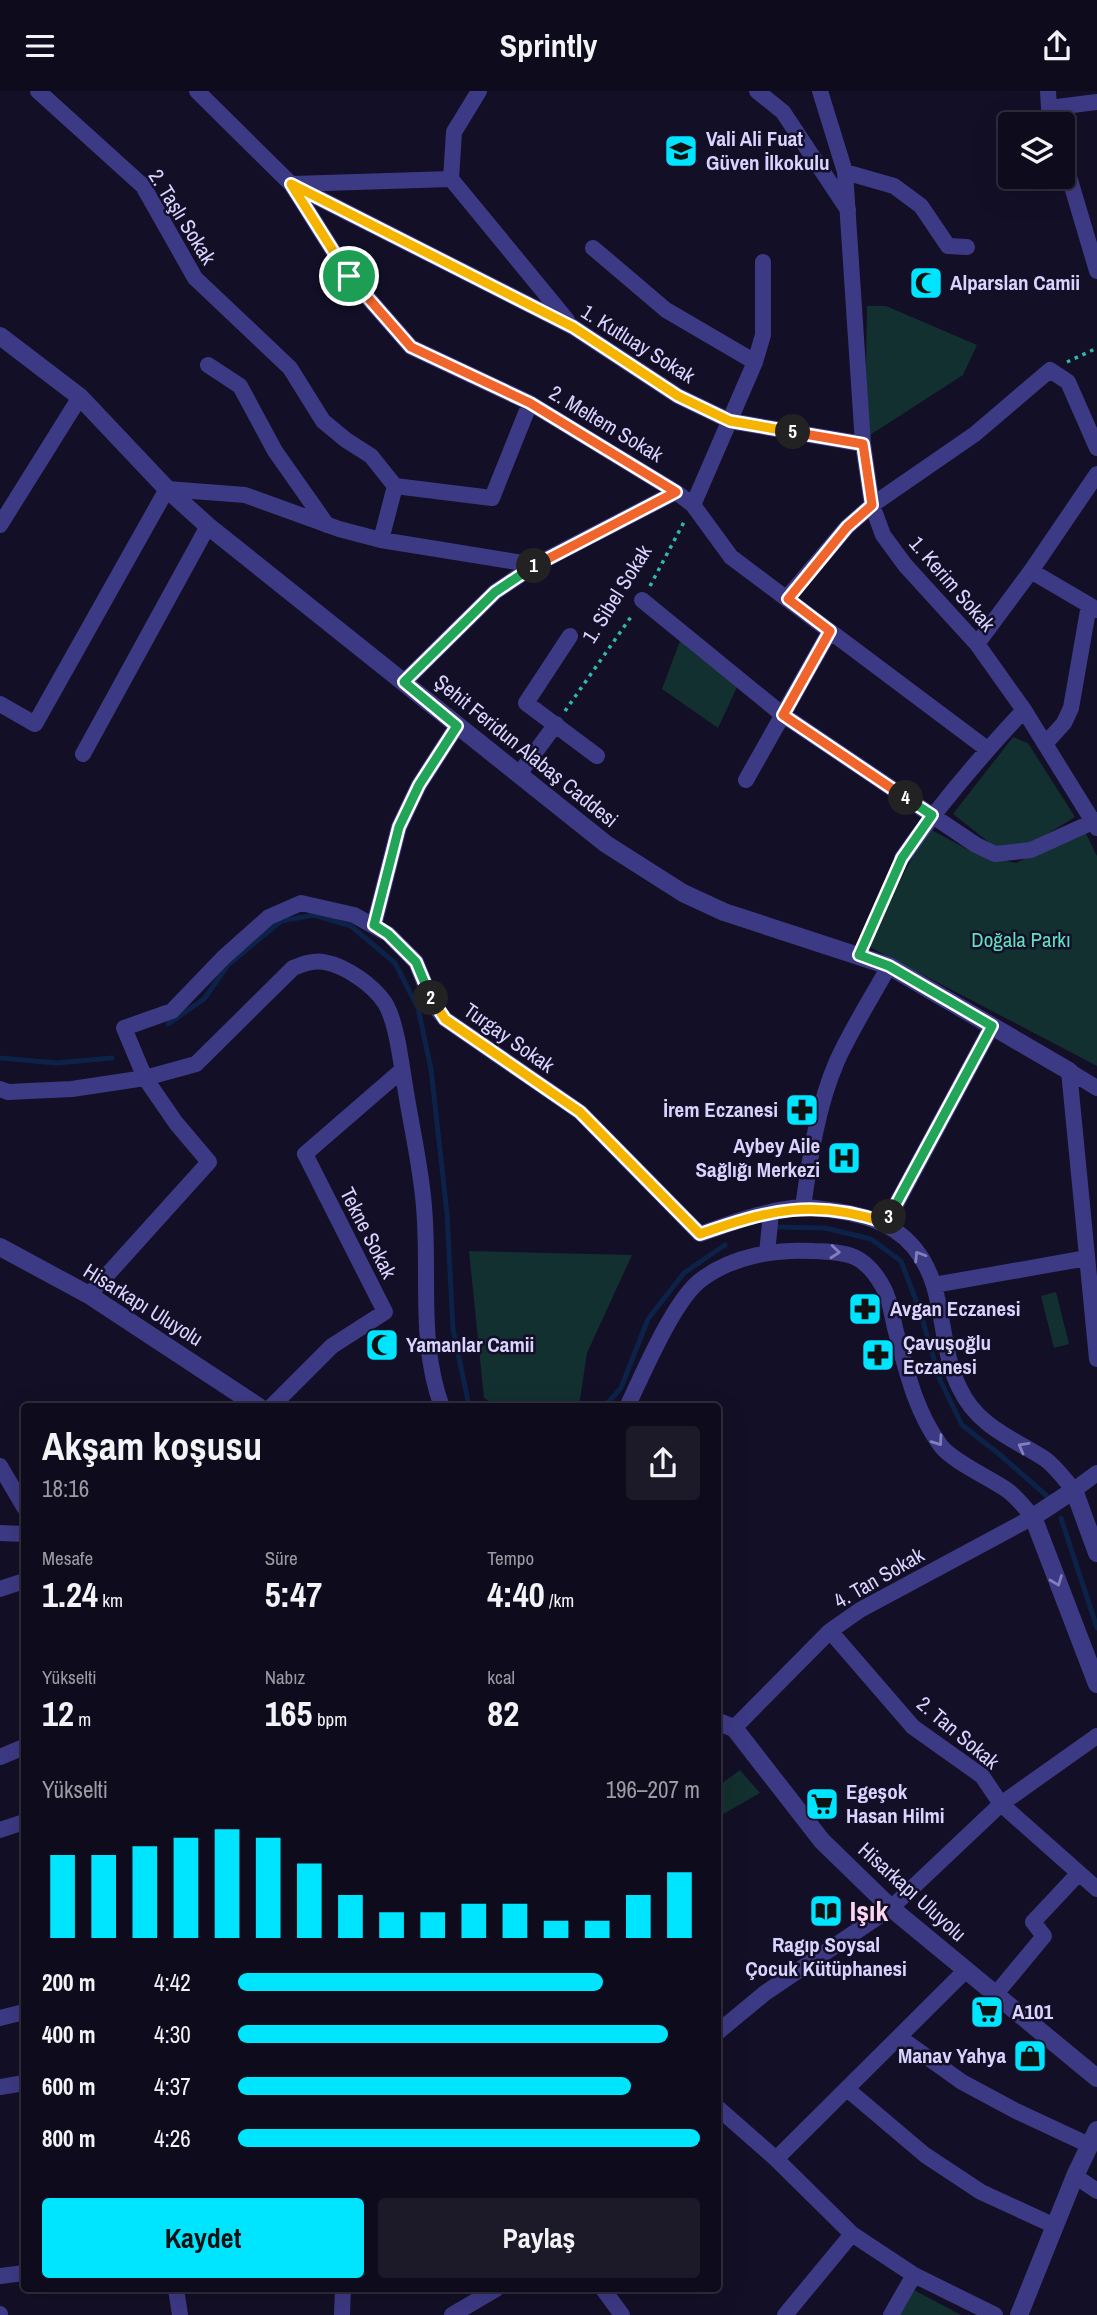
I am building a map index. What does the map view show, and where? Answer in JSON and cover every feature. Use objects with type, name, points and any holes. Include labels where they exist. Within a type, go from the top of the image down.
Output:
[{"type":"street","name":"2. Taşlı Sokak","points":[[38,91],[143,186],[195,278],[290,368],[323,421],[371,456],[395,486]]},
{"type":"street","name":"2. Meltem Sokak","points":[[197,91],[291,184],[349,276],[411,347],[530,403],[676,492],[693,505],[731,557],[987,749]]},
{"type":"street","points":[[480,91],[454,132],[451,180],[573,327]]},
{"type":"street","points":[[757,91],[783,112],[849,212]]},
{"type":"street","name":"1. Kerim Sokak","points":[[820,91],[845,172],[863,444],[872,505],[883,534],[905,565],[977,644],[1024,710],[1096,823]]},
{"type":"street","points":[[1048,91],[1051,112]]},
{"type":"street","points":[[1064,112],[1097,101]]},
{"type":"street","points":[[845,172],[894,185],[922,206],[948,246],[967,247]]},
{"type":"street","points":[[291,184],[451,180]]},
{"type":"street","name":"1. Kutluay Sokak","points":[[291,184],[573,327],[678,396],[730,421],[863,444]]},
{"type":"street","points":[[1073,189],[1097,271]]},
{"type":"street","points":[[593,248],[666,310],[755,362]]},
{"type":"street","points":[[693,505],[755,362],[763,335],[763,262]]},
{"type":"street","name":"Şehit Feridun Alabaş Caddesi","points":[[0,336],[80,397],[167,489],[208,526],[606,844],[683,893],[723,912],[889,966],[1097,1088]]},
{"type":"street","points":[[208,365],[240,386],[275,451],[327,524]]},
{"type":"street","points":[[788,599],[847,527],[872,505],[975,434],[1050,370],[1068,381],[1095,439]]},
{"type":"street","points":[[0,525],[80,397]]},
{"type":"street","points":[[381,540],[395,486],[492,498],[530,403]]},
{"type":"street","points":[[977,644],[1031,572],[1097,474]]},
{"type":"street","points":[[0,703],[35,724],[167,489],[245,495],[381,540],[535,565]]},
{"type":"street","points":[[404,682],[495,592],[535,565],[676,492]]},
{"type":"street","points":[[83,754],[208,526]]},
{"type":"street","points":[[1031,572],[1093,607],[1072,708],[1064,723],[1045,744]]},
{"type":"street","points":[[642,600],[783,715],[976,845],[995,854],[1031,850],[1096,823]]},
{"type":"street","points":[[746,780],[830,631]]},
{"type":"street","points":[[569,636],[526,703],[597,756]]},
{"type":"street","points":[[902,858],[932,815],[987,749],[1024,710]]},
{"type":"street","points":[[519,774],[556,724]]},
{"type":"street","points":[[374,925],[399,827],[419,785],[457,726]]},
{"type":"street","name":"Turgay Sokak","points":[[145,1078],[124,1028],[172,1011],[223,958],[269,917],[301,903],[354,915],[388,934],[416,962],[433,1004],[445,1019],[580,1112],[700,1234],[736,1221],[771,1213]]},
{"type":"street","points":[[0,1089],[8,1092],[72,1089],[145,1078],[196,1064],[293,968],[306,963],[324,962],[348,971],[385,1003],[402,1070],[424,1206],[429,1359],[440,1403]]},
{"type":"street","points":[[803,1207],[814,1142],[837,1061],[889,966]]},
{"type":"street","points":[[886,1223],[992,1026]]},
{"type":"street","name":"Tekne Sokak","points":[[275,1403],[332,1346],[385,1312],[305,1154],[402,1070]]},
{"type":"street","points":[[1069,1071],[1097,1359]]},
{"type":"street","points":[[89,1295],[209,1162],[176,1123],[145,1078]]},
{"type":"street","points":[[767,1253],[771,1213],[803,1207],[859,1213],[886,1223],[909,1241],[923,1259],[934,1285],[960,1389],[986,1423],[1048,1461],[1074,1490],[1097,1553]]},
{"type":"street","name":"Hisarkapı Uluyolu","points":[[0,1247],[89,1295],[253,1403]]},
{"type":"street","points":[[629,1403],[676,1310],[700,1280],[730,1263],[767,1253],[844,1252],[861,1258],[885,1289],[912,1390],[925,1421],[943,1449],[1010,1492],[1033,1517],[1097,1684]]},
{"type":"street","points":[[934,1285],[1087,1258]]},
{"type":"street","points":[[0,1466],[21,1502]]},
{"type":"street","points":[[1033,1517],[1097,1473]]},
{"type":"street","name":"4. Tan Sokak","points":[[726,1725],[830,1631],[860,1610],[1033,1517]]},
{"type":"street","points":[[0,1533],[21,1534]]},
{"type":"street","points":[[0,1589],[21,1582]]},
{"type":"street","name":"2. Tan Sokak","points":[[830,1631],[913,1727],[982,1776],[1001,1804],[1097,1889]]},
{"type":"street","name":"Hisarkapı Uluyolu","points":[[726,1725],[822,1841],[891,1908],[1097,2078]]},
{"type":"street","points":[[721,2030],[765,1993],[891,1908],[1001,1804],[1097,1736]]},
{"type":"street","points":[[0,1757],[21,1748]]},
{"type":"street","points":[[0,1830],[21,1823]]},
{"type":"street","points":[[995,1995],[1044,1936],[1033,1922],[1079,1873]]},
{"type":"street","points":[[776,2159],[965,1971]]},
{"type":"street","points":[[0,2018],[21,2013]]},
{"type":"street","points":[[899,2037],[962,2083],[1016,2111],[1093,2138],[1019,2315]]},
{"type":"street","points":[[0,2087],[21,2084]]},
{"type":"street","points":[[847,2089],[925,2155],[981,2192],[1055,2226]]},
{"type":"street","points":[[721,2111],[776,2159],[852,2234],[914,2275],[995,2315]]},
{"type":"street","points":[[1075,2176],[1097,2191]]},
{"type":"street","points":[[785,2315],[852,2234]]},
{"type":"street","points":[[0,2276],[21,2273]]},
{"type":"street","points":[[891,2315],[914,2275]]},
{"type":"street","points":[[176,2292],[180,2315]]},
{"type":"street","points":[[342,2315],[343,2292]]},
{"type":"street","points":[[452,2315],[491,2292]]},
{"type":"street","points":[[605,2292],[622,2315]]},
{"type":"path","points":[[1050,370],[1097,348]]},
{"type":"path","name":"1. Sibel Sokak","points":[[556,724],[642,600],[693,505]]},
{"type":"path","points":[[859,955],[902,858]]},
{"type":"green space","points":[[867,306],[886,306],[977,345],[963,375],[870,435],[866,369]]},
{"type":"green space","points":[[680,641],[737,687],[718,728],[662,689]]},
{"type":"green space","points":[[1013,737],[1028,743],[1075,817],[1028,846],[995,847],[953,814]]},
{"type":"green space","name":"Doğala Parkı","points":[[928,828],[978,855],[1016,863],[1084,830],[1097,856],[1097,1066],[866,945]]},
{"type":"green space","points":[[469,1251],[632,1255],[587,1353],[579,1403],[492,1403],[484,1398]]},
{"type":"green space","points":[[1056,1292],[1069,1344],[1054,1348],[1041,1296]]},
{"type":"green space","points":[[740,1770],[760,1793],[721,1815],[721,1784]]},
{"type":"green space","points":[[912,2289],[961,2315],[898,2315]]},
{"type":"waterway","points":[[168,1024],[204,999],[228,965],[281,921],[314,915],[351,926],[395,963],[418,1008],[431,1069],[447,1214],[453,1329],[469,1403]]},
{"type":"waterway","points":[[0,1058],[57,1063],[112,1058]]},
{"type":"waterway","points":[[774,1227],[825,1228],[871,1239],[901,1261],[920,1311],[940,1380],[962,1425],[1047,1496]]},
{"type":"waterway","points":[[608,1403],[621,1388],[648,1319],[684,1273],[725,1245]]},
{"type":"waterway","points":[[1061,1518],[1097,1628]]},
{"type":"place","name":"Vali Ali Fuat Güven İlkokulu","points":[[681,151]]},
{"type":"place","name":"Alparslan Camii","points":[[926,283]]},
{"type":"place","name":"İrem Eczanesi","points":[[802,1110]]},
{"type":"place","name":"Aybey Aile Sağlığı Merkezi","points":[[844,1158]]},
{"type":"place","name":"Avgan Eczanesi","points":[[865,1309]]},
{"type":"place","name":"Yamanlar Camii","points":[[382,1345]]},
{"type":"place","name":"Çavuşoğlu Eczanesi","points":[[878,1355]]},
{"type":"place","name":"Egeşok Hasan Hilmi","points":[[822,1804]]},
{"type":"place","name":"Ragıp Soysal Çocuk Kütüphanesi","points":[[826,1911]]},
{"type":"place","name":"A101","points":[[987,2012]]},
{"type":"place","name":"Manav Yahya","points":[[1030,2056]]},
{"type":"district","name":"Işık","points":[[869,1911]]},
{"type":"route","points":[[291,184],[573,327],[678,396],[730,421],[863,444],[872,505],[847,527],[788,599],[830,631],[783,715],[932,815],[902,858],[859,955],[889,966],[992,1026],[886,1223],[859,1213],[803,1207],[736,1221],[700,1234],[580,1112],[445,1019],[433,1004],[416,962],[388,934],[374,925],[399,827],[419,785],[457,726],[404,682],[495,592],[535,565],[676,492],[530,403],[411,347],[349,276],[291,184]]}]
